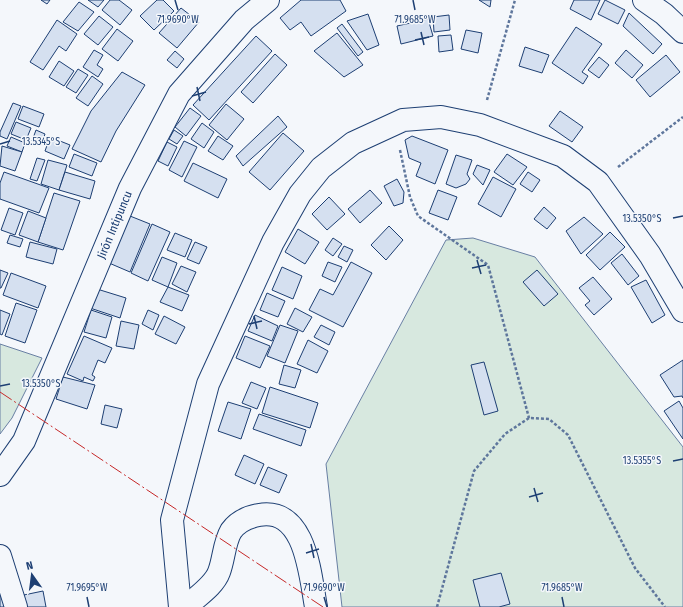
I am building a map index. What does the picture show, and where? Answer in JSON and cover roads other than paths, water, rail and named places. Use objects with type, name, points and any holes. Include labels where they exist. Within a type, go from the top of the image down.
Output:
[{"type":"street","name":"Jirón Intipuncu","points":[[0,475],[24,440],[130,188],[179,94],[244,20],[268,0]]},
{"type":"street","points":[[644,0],[664,14],[683,32]]},
{"type":"street","points":[[180,607],[172,520],[208,384],[269,249],[300,194],[321,168],[353,143],[403,120],[441,117],[480,124],[562,156],[598,182],[650,255],[683,311]]},
{"type":"street","points":[[186,607],[214,580],[219,573],[231,531],[246,518],[266,514],[282,517],[295,530],[308,564],[316,607]]},
{"type":"street","points":[[0,556],[16,607]]}]
